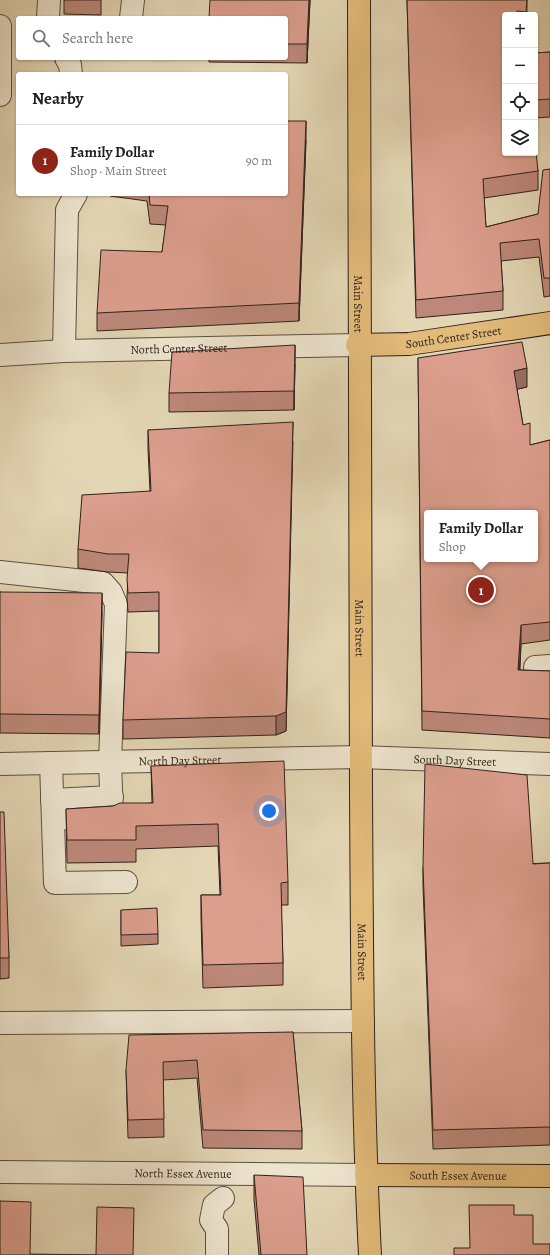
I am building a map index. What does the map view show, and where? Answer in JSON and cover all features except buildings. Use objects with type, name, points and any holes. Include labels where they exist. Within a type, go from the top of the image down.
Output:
[{"type":"main road","name":"Main Street","points":[[359,0],[357,345],[360,757],[366,1175],[370,1255]]},
{"type":"main road","name":"South Center Street","points":[[357,345],[409,344],[550,323]]},
{"type":"main road","name":"South Essex Avenue","points":[[366,1175],[550,1176]]},
{"type":"street","points":[[48,16],[49,0]]},
{"type":"street","points":[[131,16],[132,0]]},
{"type":"street","points":[[0,26],[0,95]]},
{"type":"street","points":[[64,352],[67,210],[75,196]]},
{"type":"street","name":"North Center Street","points":[[0,355],[64,352],[357,345]]},
{"type":"street","points":[[0,572],[103,583],[111,592],[116,604],[110,762],[112,816],[53,810]]},
{"type":"street","name":"North Day Street","points":[[0,764],[360,757]]},
{"type":"street","name":"South Day Street","points":[[360,757],[550,764]]},
{"type":"street","points":[[51,763],[55,883],[126,882]]},
{"type":"street","points":[[0,1023],[363,1021]]},
{"type":"street","name":"North Essex Avenue","points":[[0,1172],[366,1175]]},
{"type":"street","points":[[217,1255],[217,1230],[211,1220],[214,1205],[223,1198],[224,1175]]},
{"type":"place","name":"Family Dollar","points":[[481,590]]}]
